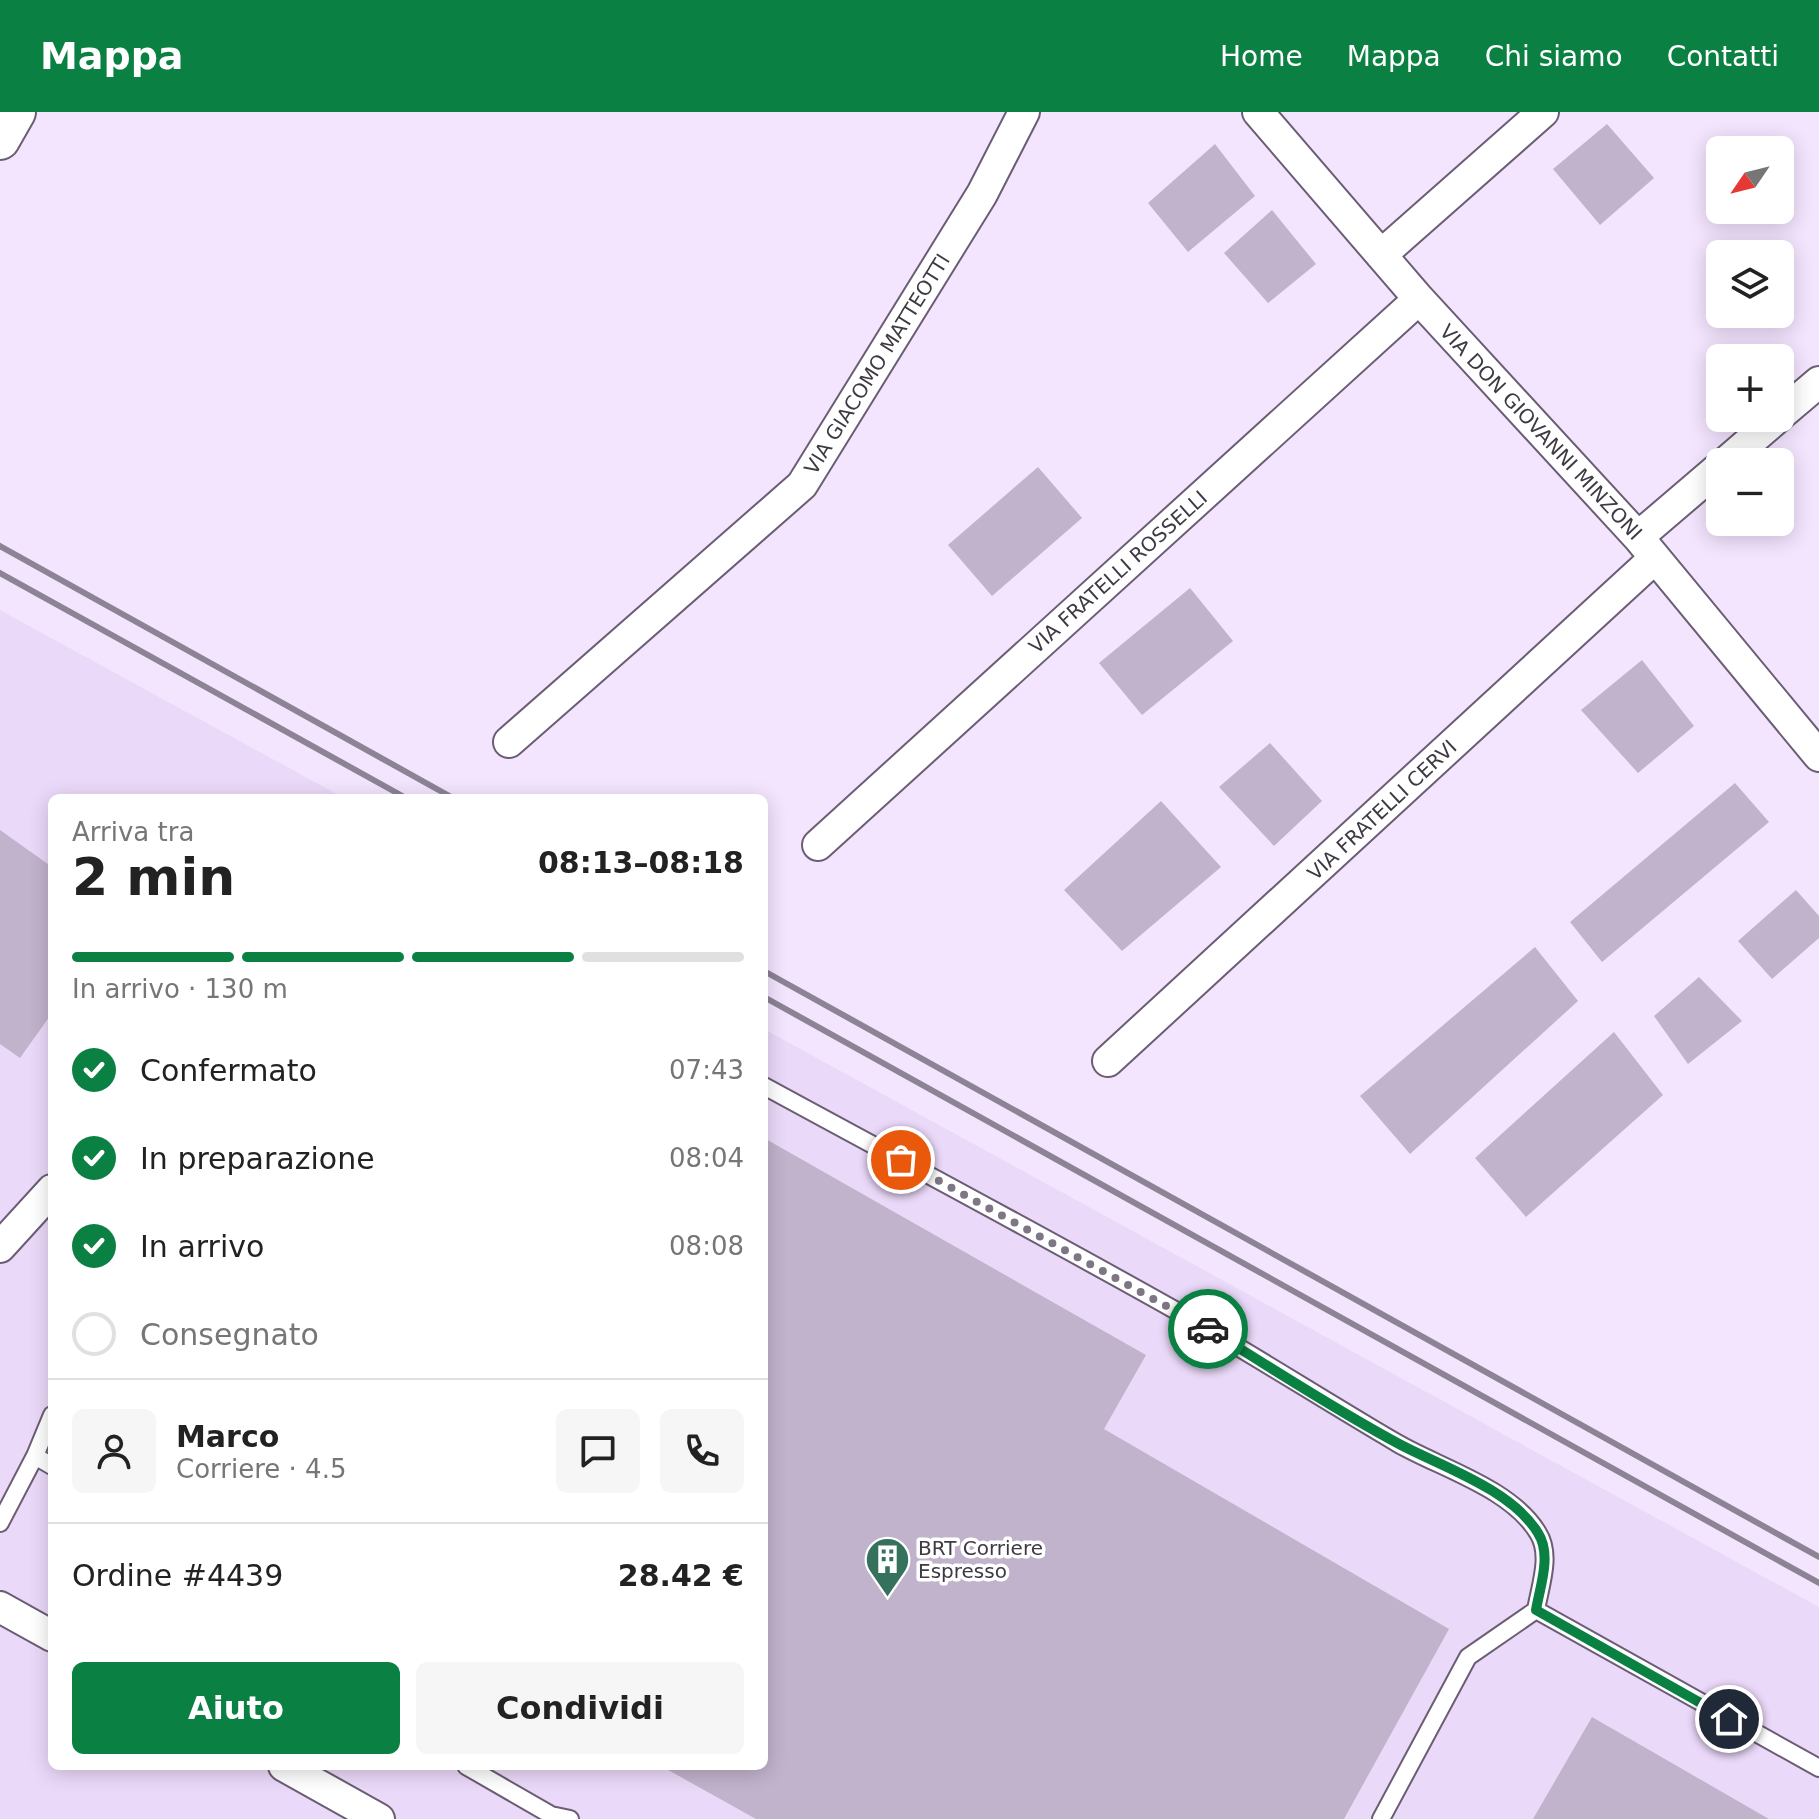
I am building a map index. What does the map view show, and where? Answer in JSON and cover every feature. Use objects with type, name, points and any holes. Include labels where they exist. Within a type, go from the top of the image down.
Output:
[{"type":"street","points":[[0,140],[16,112]]},
{"type":"street","name":"VIA GIACOMO MATTEOTTI","points":[[509,742],[802,485],[982,194],[1024,112]]},
{"type":"street","name":"VIA DON GIOVANNI MINZONI","points":[[1258,112],[1419,299],[1647,548],[1819,756]]},
{"type":"street","points":[[1381,255],[1543,112]]},
{"type":"street","name":"VIA FRATELLI ROSSELLI","points":[[818,845],[1419,299]]},
{"type":"street","points":[[1794,403],[1819,382]]},
{"type":"street","points":[[1742,448],[1761,432]]},
{"type":"street","name":"VIA FRATELLI CERVI","points":[[1108,1061],[1647,548],[1706,483]]},
{"type":"street","points":[[0,1247],[48,1194]]},
{"type":"street","points":[[0,1607],[48,1634]]},
{"type":"street","points":[[291,1770],[379,1819]]},
{"type":"lane","points":[[768,1088],[1175,1310],[1400,1445],[1485,1486],[1523,1515],[1539,1533],[1545,1556],[1536,1610],[1468,1657],[1381,1819]]},
{"type":"lane","points":[[0,1523],[48,1425]]},
{"type":"lane","points":[[35,1456],[48,1464]]},
{"type":"lane","points":[[1536,1610],[1819,1768]]},
{"type":"lane","points":[[473,1770],[551,1815],[570,1819]]},
{"type":"shaded area","points":[[0,610],[337,794],[48,794],[48,1770],[768,1770],[768,1031],[1819,1607],[1819,1819],[0,1819]]},
{"type":"building","points":[[1607,124],[1654,178],[1600,225],[1553,169]]},
{"type":"building","points":[[1215,144],[1255,196],[1188,252],[1148,203]]},
{"type":"building","points":[[1272,210],[1316,264],[1268,303],[1224,253]]},
{"type":"building","points":[[1038,467],[1082,518],[992,596],[948,545]]},
{"type":"building","points":[[1190,588],[1233,641],[1142,715],[1099,663]]},
{"type":"building","points":[[1642,660],[1694,726],[1638,773],[1581,710]]},
{"type":"building","points":[[1270,743],[1322,801],[1274,846],[1219,787]]},
{"type":"building","points":[[1735,783],[1769,822],[1602,962],[1570,922]]},
{"type":"building","points":[[1161,801],[1221,867],[1122,951],[1064,890]]},
{"type":"building","points":[[0,830],[48,864],[48,1019],[20,1058],[0,1044]]},
{"type":"building","points":[[1796,890],[1819,916],[1819,938],[1772,979],[1738,941]]},
{"type":"building","points":[[1535,947],[1578,1001],[1410,1154],[1360,1096]]},
{"type":"building","points":[[1699,977],[1742,1021],[1688,1064],[1654,1016]]},
{"type":"building","points":[[1614,1032],[1663,1095],[1526,1217],[1475,1158]]},
{"type":"building","points":[[768,1140],[1146,1355],[1104,1429],[1449,1629],[1344,1819],[756,1819],[668,1770],[768,1770]]},
{"type":"building","points":[[1592,1717],[1769,1819],[1533,1819]]},
{"type":"railway","points":[[0,546],[446,794]]},
{"type":"railway","points":[[0,573],[399,794]]},
{"type":"railway","points":[[768,973],[1819,1557]]},
{"type":"railway","points":[[768,999],[1819,1583]]},
{"type":"way so far","points":[[901,1160],[1208,1329]]},
{"type":"place","name":"BRT Corriere Espresso","points":[[887,1598]]},
{"type":"route","points":[[1208,1329],[1400,1445],[1485,1486],[1523,1515],[1539,1533],[1544,1544],[1545,1556],[1536,1610],[1729,1719]]}]
